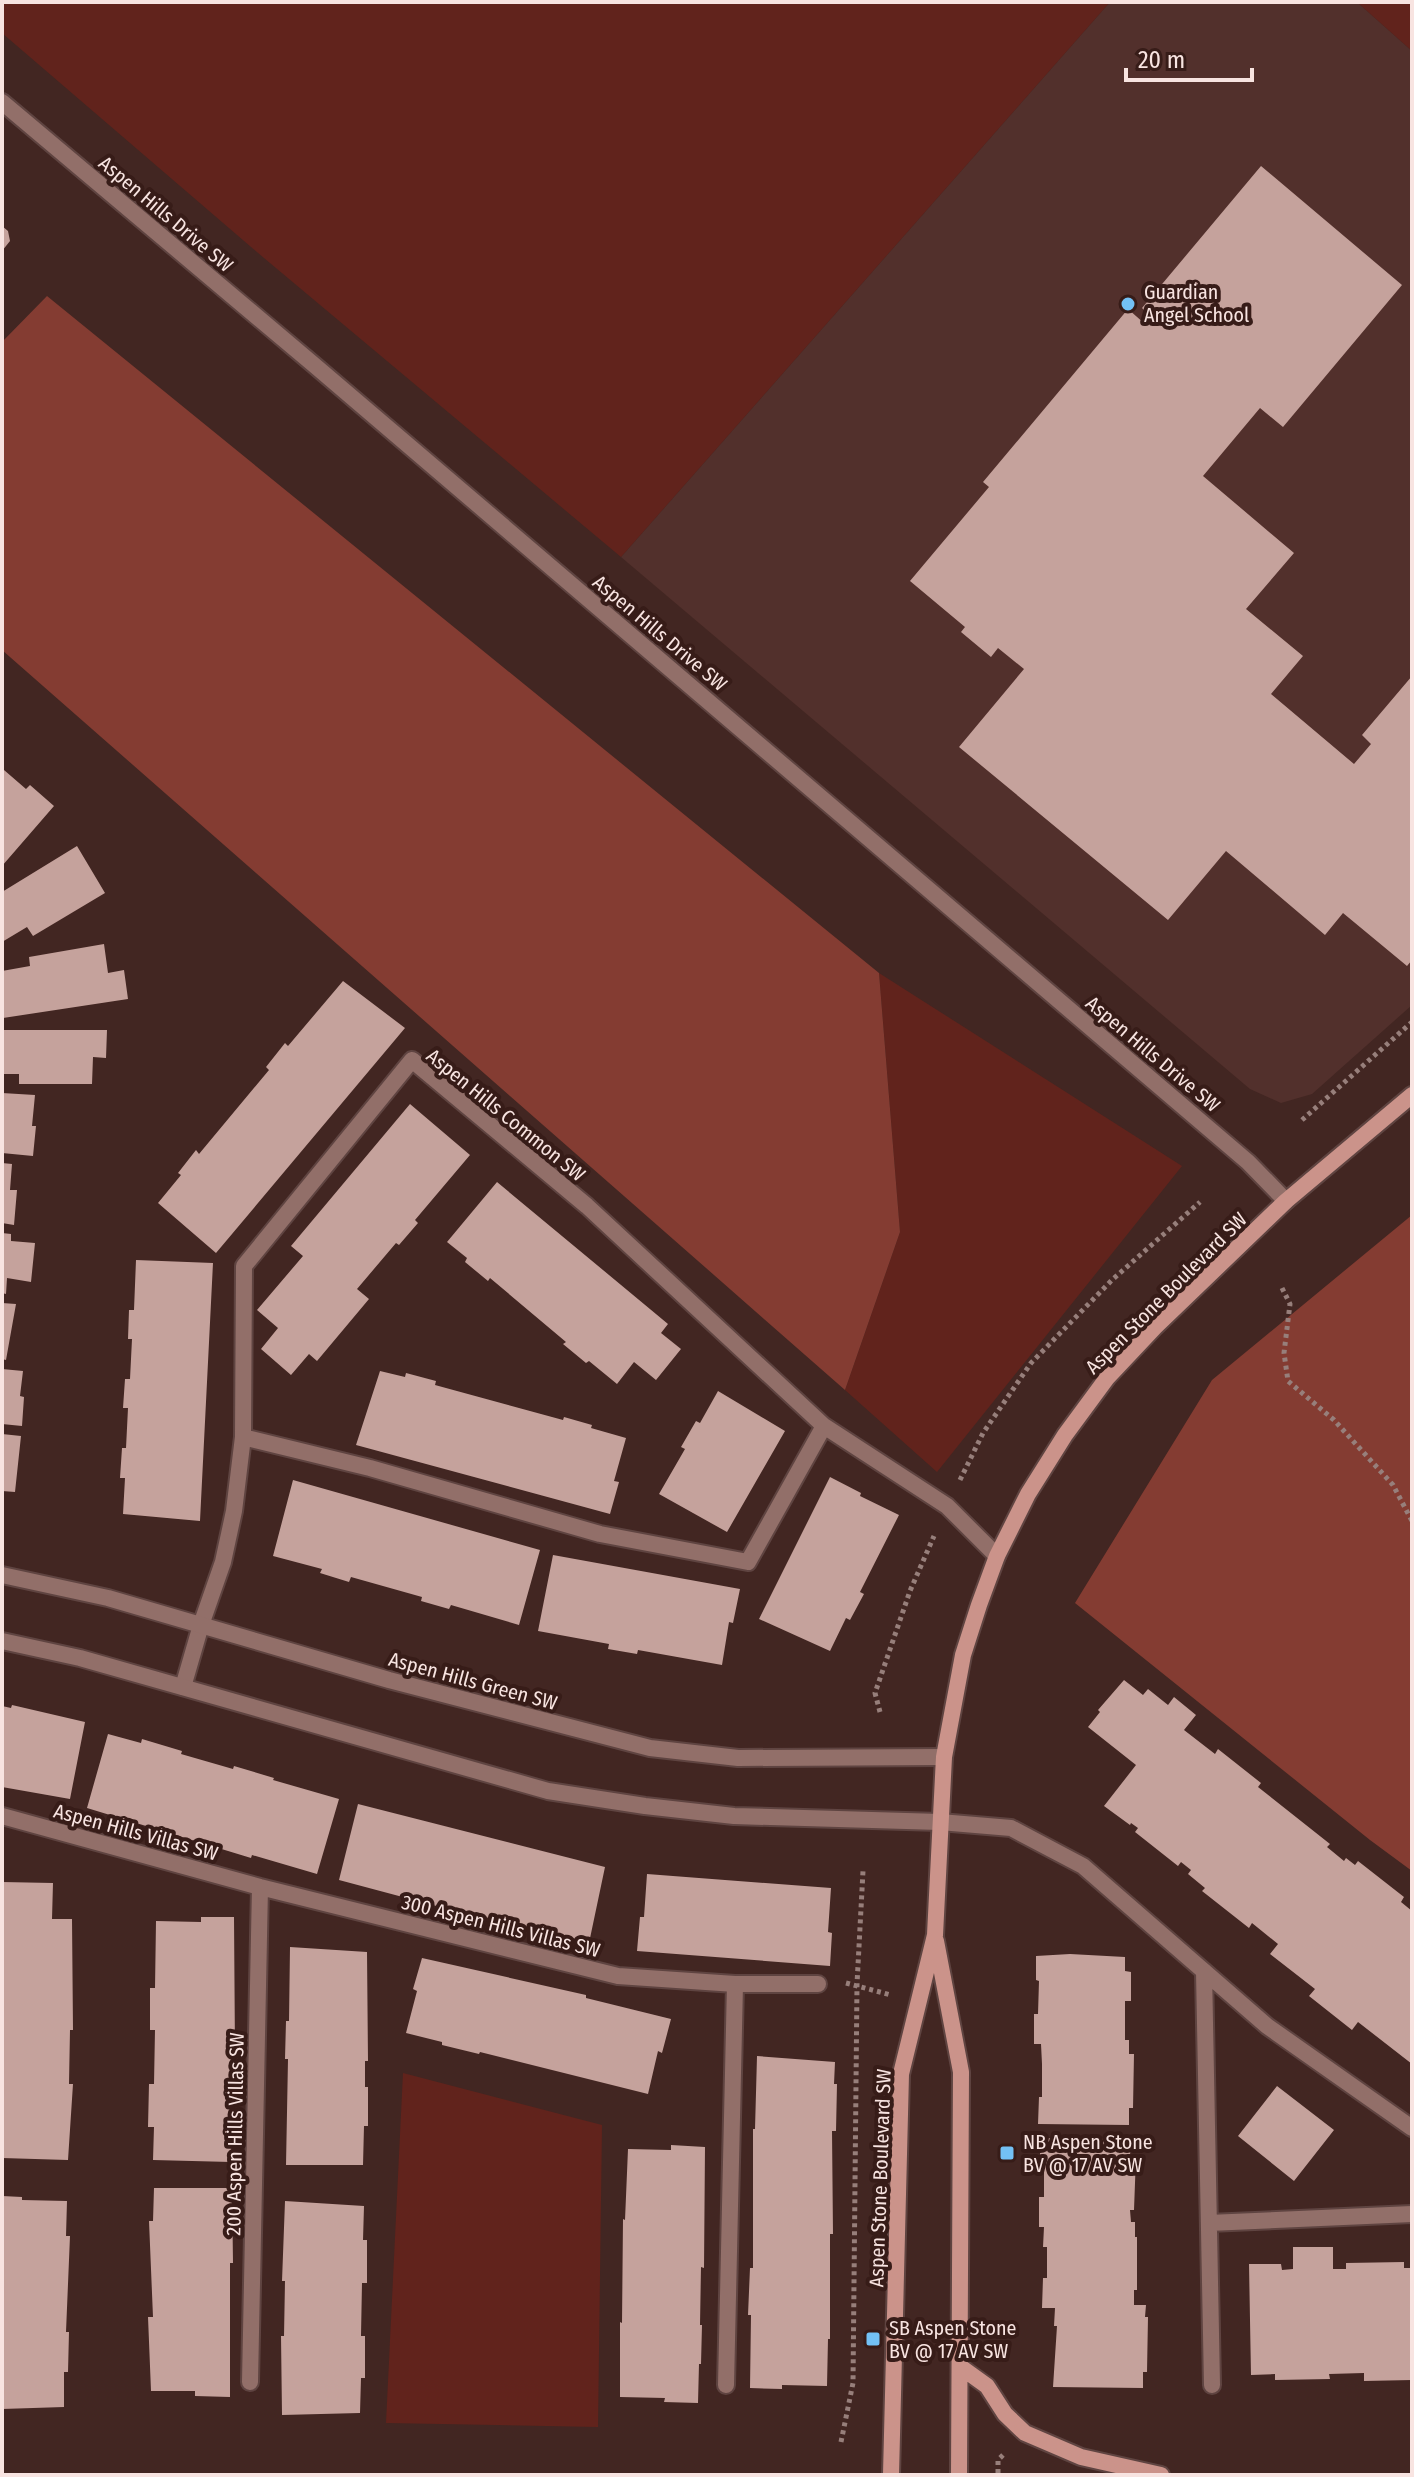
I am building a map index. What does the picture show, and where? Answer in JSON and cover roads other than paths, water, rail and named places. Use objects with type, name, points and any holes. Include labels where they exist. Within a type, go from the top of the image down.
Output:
[{"type":"street","name":"Aspen Hills Drive SW","points":[[2,102],[1248,1162],[1286,1201]]},
{"type":"street","name":"Aspen Hills Common SW","points":[[183,1687],[223,1562],[234,1511],[243,1437],[244,1266],[412,1060],[587,1206],[824,1426],[947,1506],[997,1556]]},
{"type":"street","name":"Aspen Stone Boulevard SW","points":[[891,2475],[901,2074],[935,1935],[944,1757],[963,1655],[997,1556],[1028,1494],[1065,1435],[1107,1378],[1155,1327],[1286,1201],[1412,1095]]},
{"type":"street","points":[[243,1437],[370,1468],[600,1534],[748,1562],[824,1426]]},
{"type":"street","name":"Aspen Hills Green SW","points":[[2,1575],[108,1598],[389,1680],[650,1748],[738,1758],[944,1757]]},
{"type":"street","points":[[2,1641],[80,1658],[548,1791],[734,1816],[940,1822],[1011,1828],[1083,1866],[1267,2026],[1412,2128]]},
{"type":"street","name":"Aspen Hills Villas SW","points":[[2,1816],[260,1887]]},
{"type":"street","name":"300 Aspen Hills Villas SW","points":[[260,1887],[618,1976],[735,1984],[818,1984]]},
{"type":"street","name":"200 Aspen Hills Villas SW","points":[[250,2382],[260,1887]]},
{"type":"street","name":"Aspen Stone Boulevard SW","points":[[935,1935],[961,2072],[962,2368],[959,2475]]},
{"type":"street","points":[[1204,1971],[1212,2385]]},
{"type":"street","points":[[726,2385],[735,1984]]},
{"type":"street","points":[[1209,2223],[1412,2214]]},
{"type":"street","points":[[962,2368],[987,2386],[1005,2414],[1025,2433],[1081,2457],[1161,2475]]},
{"type":"place","name":"Guardian Angel School","points":[[1128,304]]},
{"type":"place","name":"NB Aspen Stone BV @ 17 AV SW","points":[[1007,2153]]},
{"type":"place","name":"SB Aspen Stone BV @ 17 AV SW","points":[[873,2339]]}]
